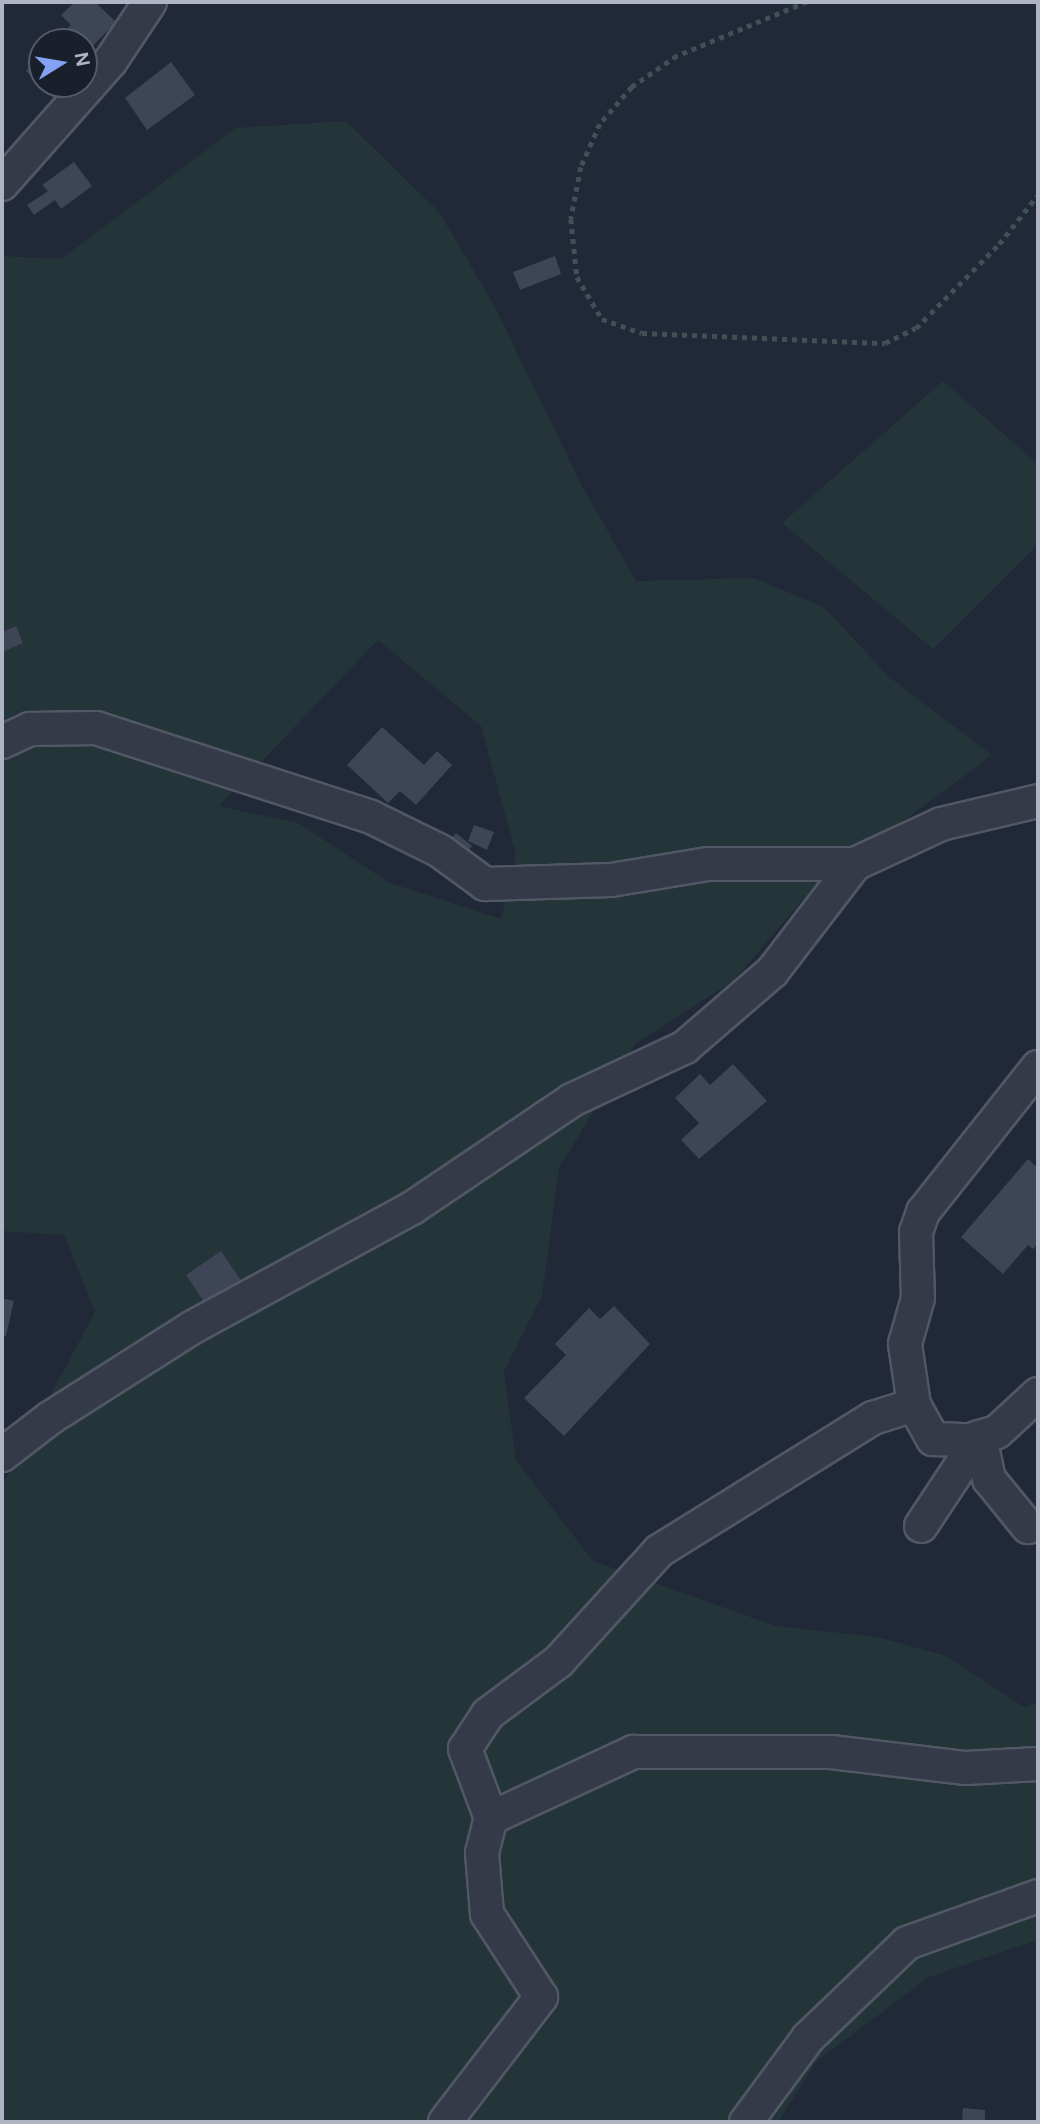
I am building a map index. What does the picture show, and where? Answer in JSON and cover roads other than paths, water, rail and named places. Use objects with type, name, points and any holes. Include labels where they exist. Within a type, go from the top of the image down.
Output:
[{"type":"street","points":[[2,184],[110,62],[150,2]]},
{"type":"street","points":[[2,742],[30,729],[96,727],[369,816],[440,851],[485,884],[611,880],[708,864],[855,864],[942,824],[1038,801]]},
{"type":"street","points":[[2,1455],[50,1418],[192,1327],[412,1208],[572,1100],[685,1047],[772,972],[855,864]]},
{"type":"street","points":[[1038,1067],[923,1212],[916,1232],[918,1298],[905,1344],[914,1405],[933,1439],[980,1437],[997,1432],[1038,1394]]},
{"type":"street","points":[[445,2122],[541,1997],[487,1914],[482,1853],[491,1818],[465,1749],[488,1714],[559,1661],[659,1551],[873,1418],[914,1405]]},
{"type":"street","points":[[921,1526],[980,1437]]},
{"type":"street","points":[[980,1437],[989,1479],[1028,1527]]},
{"type":"street","points":[[491,1818],[633,1752],[831,1752],[966,1768],[1038,1763]]},
{"type":"street","points":[[746,2122],[808,2038],[907,1943],[1038,1896]]}]
